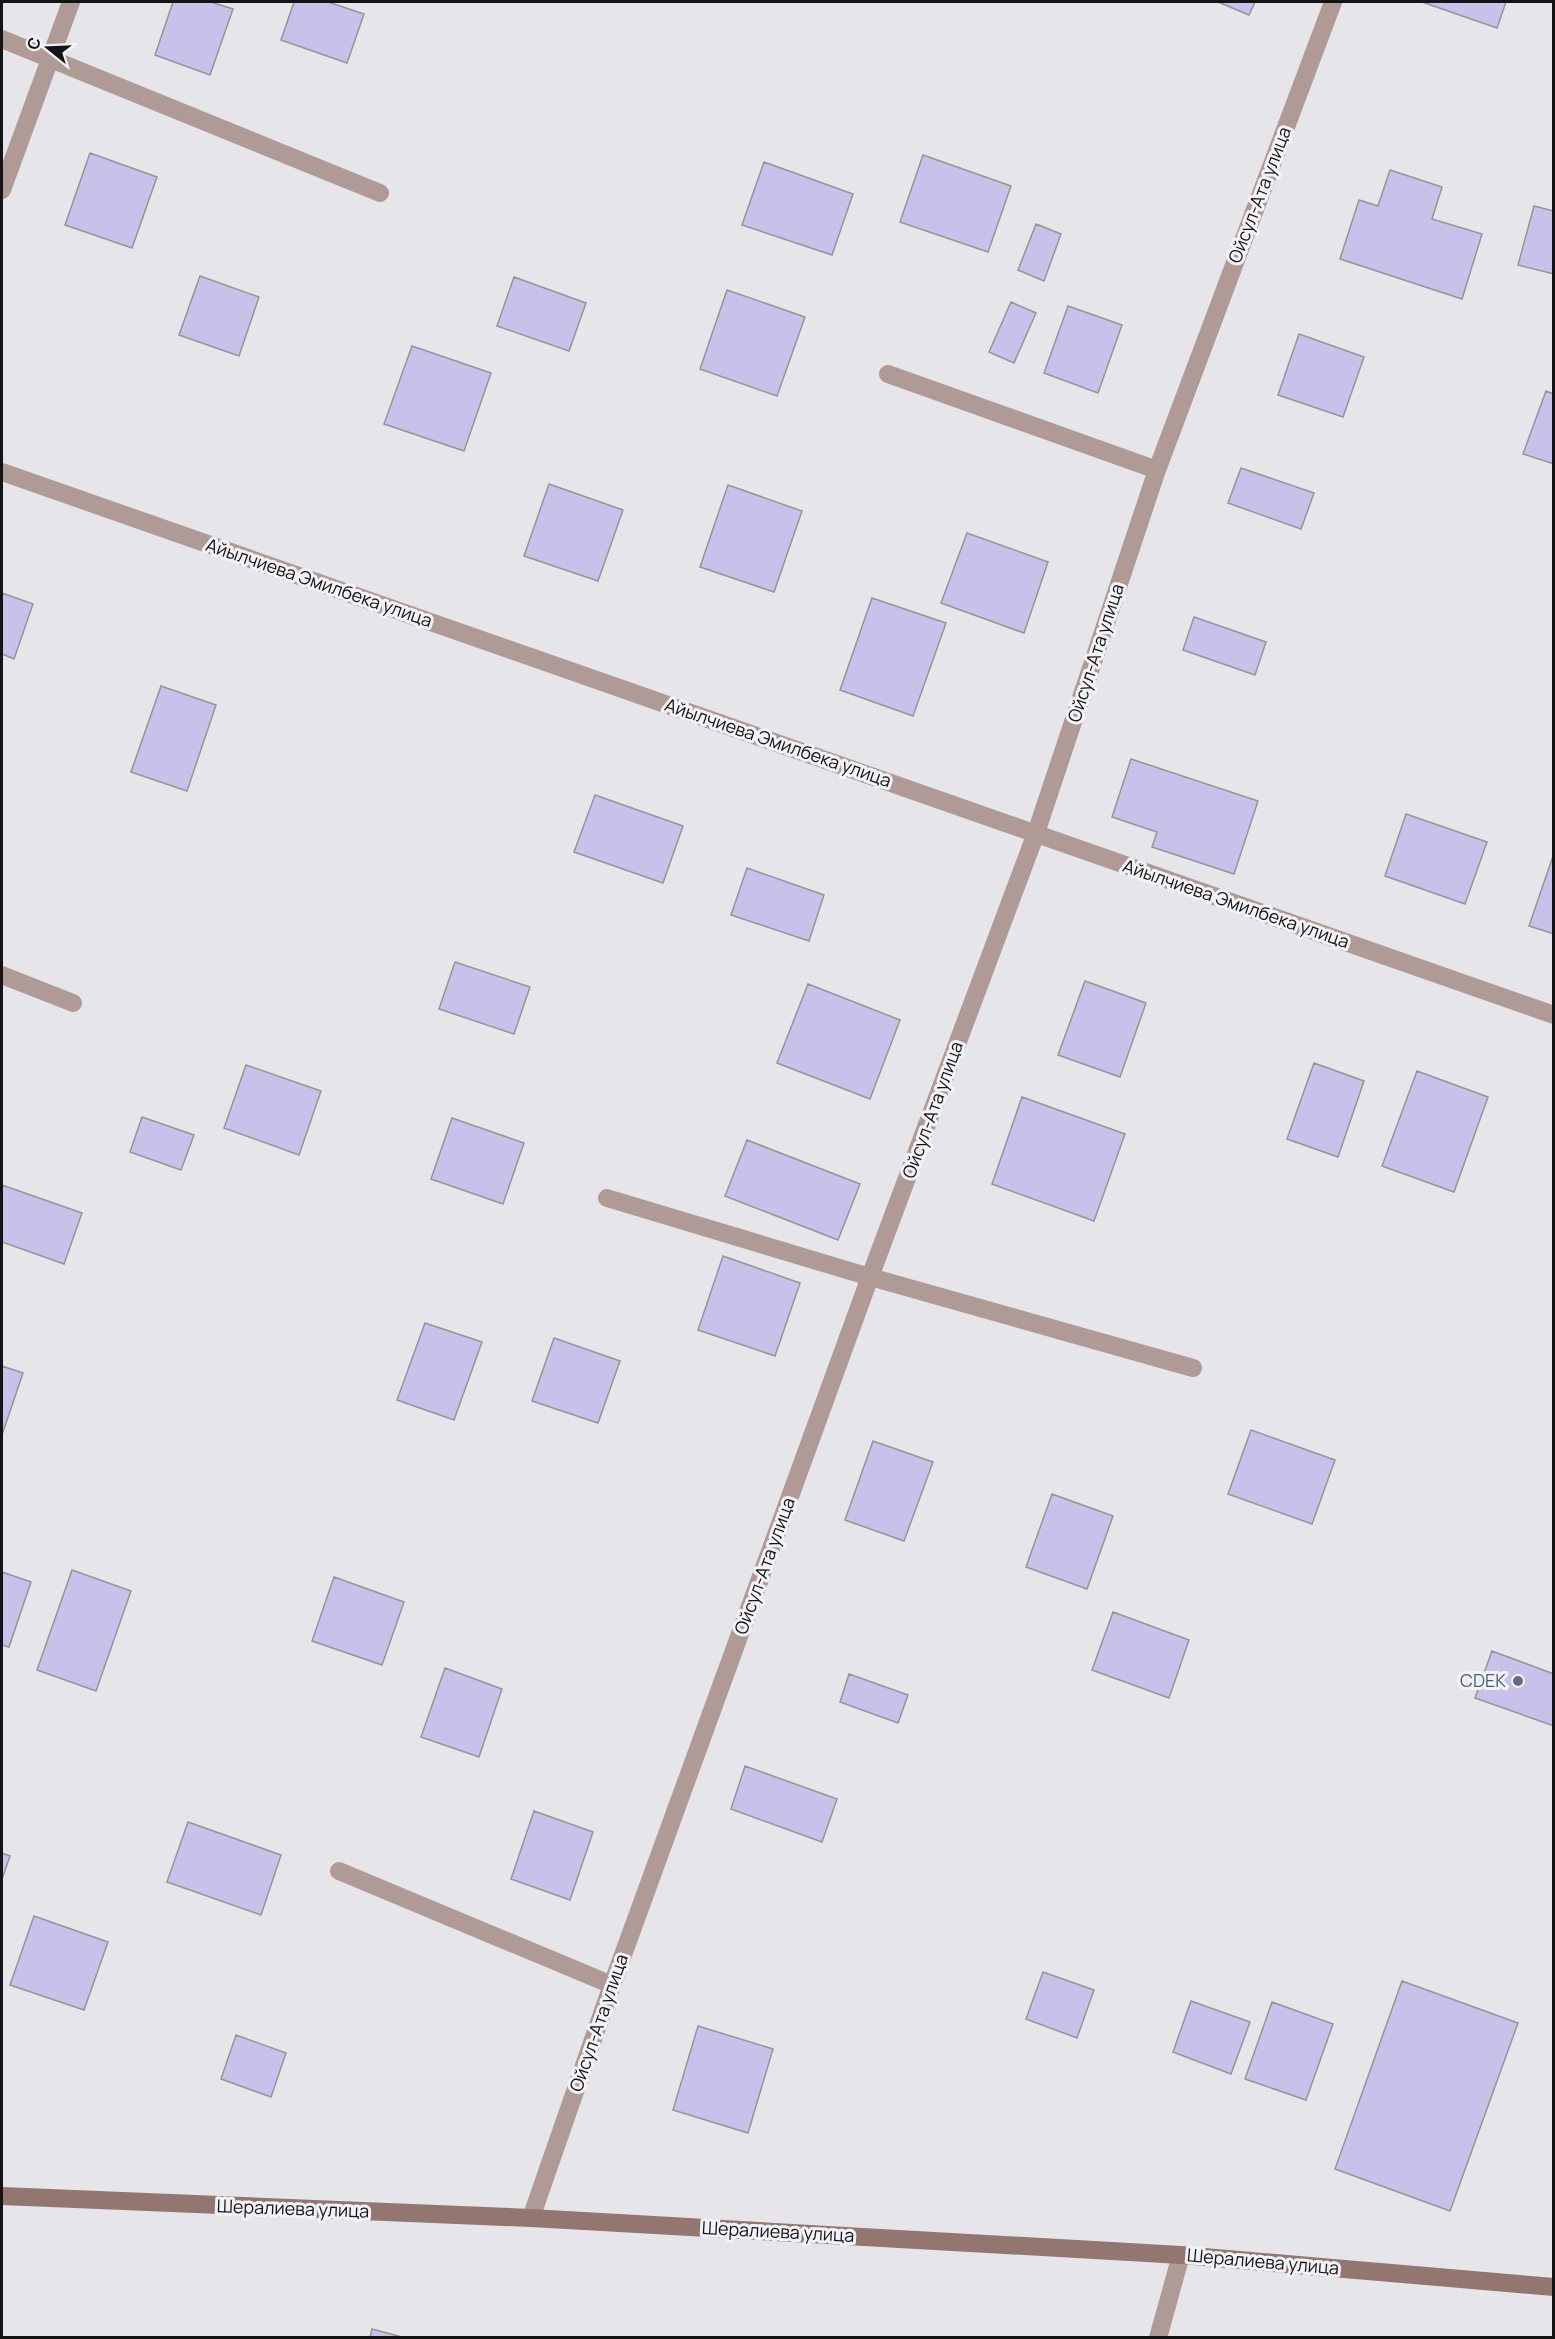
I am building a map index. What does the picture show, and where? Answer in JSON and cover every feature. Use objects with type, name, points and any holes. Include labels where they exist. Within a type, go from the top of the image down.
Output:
[{"type":"street","points":[[2,190],[71,2]]},
{"type":"street","name":"Ойсул-Ата улица","points":[[531,2218],[612,1985],[870,1277],[1036,833],[1156,470],[1332,2]]},
{"type":"street","points":[[2,39],[380,193]]},
{"type":"street","points":[[888,374],[1156,470]]},
{"type":"street","name":"Айылчиева Эмилбека улица","points":[[2,472],[1554,1015]]},
{"type":"street","points":[[2,975],[73,1003]]},
{"type":"street","points":[[607,1198],[870,1277],[1193,1368]]},
{"type":"street","points":[[339,1871],[612,1985]]},
{"type":"street","name":"Шералиева улица","points":[[2,2196],[531,2218],[1181,2255],[1554,2287]]},
{"type":"street","points":[[1158,2337],[1181,2255]]},
{"type":"building","points":[[173,2],[211,2],[233,9],[210,75],[155,55]]},
{"type":"building","points":[[294,2],[328,2],[364,14],[347,63],[281,40]]},
{"type":"building","points":[[1218,2],[1255,2],[1249,15]]},
{"type":"building","points":[[1422,2],[1506,2],[1497,28]]},
{"type":"building","points":[[90,153],[157,177],[132,248],[65,225]]},
{"type":"building","points":[[923,155],[1011,186],[988,252],[900,222]]},
{"type":"building","points":[[764,162],[853,194],[832,255],[742,225]]},
{"type":"building","points":[[1390,170],[1442,187],[1432,219],[1482,234],[1462,299],[1340,259],[1359,200],[1378,206]]},
{"type":"building","points":[[1534,206],[1554,211],[1554,274],[1518,265]]},
{"type":"building","points":[[1036,224],[1061,234],[1044,281],[1018,270]]},
{"type":"building","points":[[200,276],[259,297],[239,356],[179,335]]},
{"type":"building","points":[[514,277],[586,303],[569,351],[497,326]]},
{"type":"building","points":[[727,290],[805,317],[777,396],[700,369]]},
{"type":"building","points":[[1011,302],[1036,313],[1014,363],[989,352]]},
{"type":"building","points":[[1068,306],[1122,325],[1098,393],[1044,373]]},
{"type":"building","points":[[1299,334],[1364,357],[1343,417],[1278,395]]},
{"type":"building","points":[[412,346],[491,373],[464,451],[384,424]]},
{"type":"building","points":[[1546,391],[1554,394],[1554,464],[1523,454]]},
{"type":"building","points":[[1241,468],[1314,493],[1301,529],[1228,503]]},
{"type":"building","points":[[549,484],[623,510],[598,581],[524,556]]},
{"type":"building","points":[[728,485],[802,511],[774,592],[700,567]]},
{"type":"building","points":[[967,533],[1048,562],[1024,633],[941,603]]},
{"type":"building","points":[[2,593],[33,604],[14,659],[2,654]]},
{"type":"building","points":[[872,598],[946,623],[913,716],[840,690]]},
{"type":"building","points":[[1194,617],[1266,642],[1255,675],[1183,650]]},
{"type":"building","points":[[161,686],[216,705],[187,791],[131,772]]},
{"type":"building","points":[[1131,759],[1258,801],[1234,874],[1152,847],[1157,832],[1112,817]]},
{"type":"building","points":[[595,795],[683,826],[663,883],[574,852]]},
{"type":"building","points":[[1406,814],[1487,842],[1465,904],[1385,876]]},
{"type":"building","points":[[1554,856],[1554,934],[1529,926]]},
{"type":"building","points":[[747,868],[824,895],[809,941],[731,915]]},
{"type":"building","points":[[455,962],[530,987],[514,1034],[439,1009]]},
{"type":"building","points":[[1085,981],[1146,1003],[1120,1077],[1058,1055]]},
{"type":"building","points":[[808,984],[900,1020],[870,1099],[777,1063]]},
{"type":"building","points":[[1314,1063],[1364,1081],[1338,1157],[1287,1139]]},
{"type":"building","points":[[246,1065],[321,1091],[299,1155],[224,1128]]},
{"type":"building","points":[[1417,1071],[1488,1097],[1454,1192],[1382,1166]]},
{"type":"building","points":[[1022,1097],[1125,1134],[1094,1221],[992,1184]]},
{"type":"building","points":[[142,1117],[194,1135],[181,1170],[130,1152]]},
{"type":"building","points":[[452,1118],[524,1143],[503,1204],[431,1179]]},
{"type":"building","points":[[747,1140],[860,1184],[838,1240],[725,1196]]},
{"type":"building","points":[[2,1185],[82,1213],[64,1264],[2,1242]]},
{"type":"building","points":[[723,1256],[800,1283],[775,1356],[698,1330]]},
{"type":"building","points":[[425,1323],[482,1342],[454,1420],[397,1400]]},
{"type":"building","points":[[554,1338],[620,1361],[598,1423],[532,1401]]},
{"type":"building","points":[[2,1366],[23,1373],[3,1432],[2,1432]]},
{"type":"building","points":[[1251,1430],[1335,1460],[1312,1524],[1228,1494]]},
{"type":"building","points":[[873,1441],[933,1462],[904,1541],[845,1520]]},
{"type":"building","points":[[1052,1494],[1113,1516],[1087,1589],[1026,1567]]},
{"type":"building","points":[[72,1570],[131,1591],[96,1691],[37,1670]]},
{"type":"building","points":[[2,1572],[31,1582],[9,1647],[2,1645]]},
{"type":"building","points":[[334,1577],[404,1602],[382,1665],[312,1641]]},
{"type":"building","points":[[1113,1612],[1189,1640],[1169,1698],[1092,1670]]},
{"type":"building","points":[[1492,1651],[1554,1674],[1554,1726],[1475,1698]]},
{"type":"building","points":[[445,1668],[502,1689],[479,1757],[421,1737]]},
{"type":"building","points":[[849,1674],[908,1695],[898,1723],[840,1702]]},
{"type":"building","points":[[745,1766],[837,1799],[822,1842],[731,1809]]},
{"type":"building","points":[[534,1811],[593,1832],[570,1900],[511,1879]]},
{"type":"building","points":[[188,1822],[281,1855],[261,1915],[167,1882]]},
{"type":"building","points":[[2,1853],[10,1856],[2,1879]]},
{"type":"building","points":[[34,1916],[108,1942],[84,2010],[10,1985]]},
{"type":"building","points":[[1043,1972],[1094,1990],[1077,2038],[1026,2019]]},
{"type":"building","points":[[1402,1981],[1518,2023],[1450,2211],[1335,2169]]},
{"type":"building","points":[[1191,2001],[1250,2022],[1231,2074],[1173,2052]]},
{"type":"building","points":[[1272,2002],[1333,2024],[1306,2100],[1245,2079]]},
{"type":"building","points":[[698,2026],[773,2049],[748,2133],[673,2110]]},
{"type":"building","points":[[236,2035],[286,2053],[271,2097],[221,2079]]},
{"type":"building","points":[[372,2329],[406,2338],[370,2338]]},
{"type":"place","name":"CDEK","points":[[1518,1681]]}]
